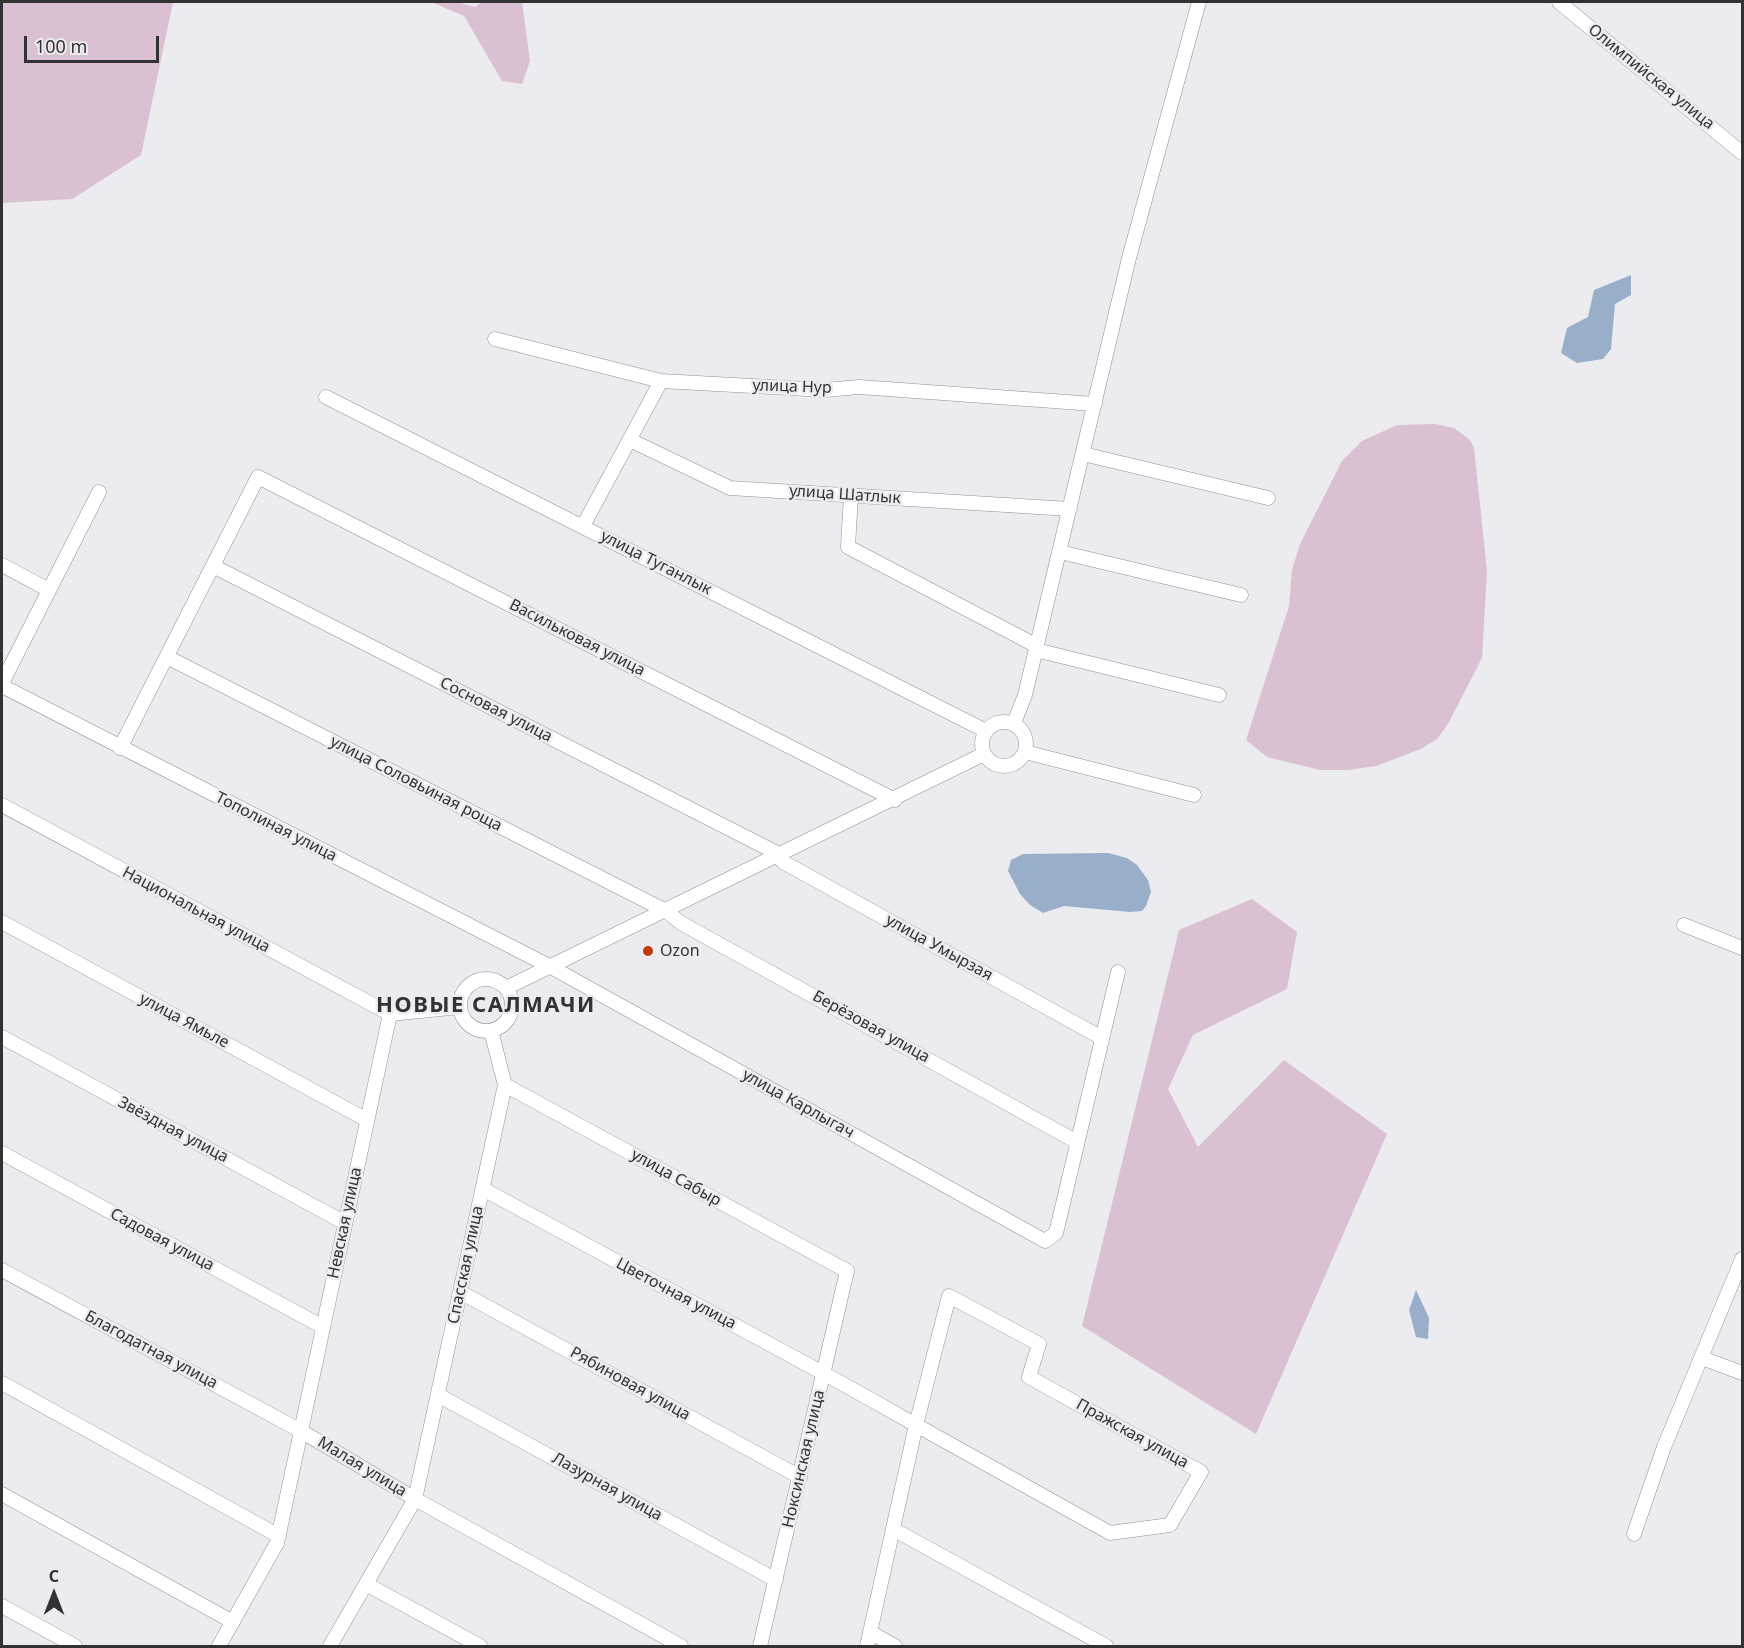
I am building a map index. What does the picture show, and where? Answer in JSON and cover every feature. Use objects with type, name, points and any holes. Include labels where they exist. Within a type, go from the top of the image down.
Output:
[{"type":"street","points":[[1014,723],[1025,695],[1129,258],[1198,2]]},
{"type":"street","name":"Олимпийская улица","points":[[1559,2],[1743,153]]},
{"type":"street","name":"улица Нур","points":[[495,339],[662,381],[825,390],[859,387],[1095,404]]},
{"type":"street","points":[[583,526],[662,381]]},
{"type":"street","name":"улица Туганлык","points":[[326,397],[986,730]]},
{"type":"street","name":"улица Шатлык","points":[[630,440],[730,488],[1070,509]]},
{"type":"street","points":[[1083,454],[1268,498]]},
{"type":"street","name":"Васильковая улица","points":[[213,566],[258,477],[895,800]]},
{"type":"street","points":[[2,685],[99,492]]},
{"type":"street","points":[[851,495],[848,547],[1036,648],[1219,695]]},
{"type":"street","points":[[1060,552],[1241,595]]},
{"type":"street","points":[[2,565],[49,590]]},
{"type":"street","points":[[120,748],[213,566]]},
{"type":"street","name":"Сосновая улица","points":[[213,566],[773,851],[778,856]]},
{"type":"street","name":"улица Соловьиная роща","points":[[167,657],[666,911]]},
{"type":"street","name":"Тополиная улица","points":[[2,685],[120,748],[551,967]]},
{"type":"street","points":[[995,723],[1014,723],[1025,735],[1025,752],[1014,764],[997,765],[984,754],[981,745],[986,730],[995,723]]},
{"type":"street","points":[[1025,752],[1194,795]]},
{"type":"street","points":[[506,988],[895,800],[984,754]]},
{"type":"street","name":"Национальная улица","points":[[2,805],[390,1014]]},
{"type":"street","name":"улица Умырзая","points":[[778,856],[783,862],[1102,1038]]},
{"type":"street","name":"Берёзовая улица","points":[[666,911],[681,923],[1077,1142]]},
{"type":"street","name":"улица Ямьле","points":[[2,922],[367,1120]]},
{"type":"street","points":[[1684,925],[1743,948]]},
{"type":"street","name":"улица Карлыгач","points":[[551,967],[1045,1241],[1056,1233],[1077,1142]]},
{"type":"street","points":[[1077,1142],[1118,972]]},
{"type":"street","points":[[487,979],[498,982],[506,988],[512,998],[512,1009],[509,1019],[501,1027],[491,1032],[480,1031],[470,1026],[463,1018],[460,1007],[461,996],[467,987],[476,981],[487,979]]},
{"type":"street","points":[[390,1014],[460,1007]]},
{"type":"street","name":"Невская улица","points":[[301,1431],[390,1014]]},
{"type":"street","name":"Спасская улица","points":[[415,1499],[505,1085],[491,1032]]},
{"type":"street","name":"Звёздная улица","points":[[2,1037],[345,1222]]},
{"type":"street","name":"улица Сабыр","points":[[505,1085],[847,1271]]},
{"type":"street","name":"Садовая улица","points":[[2,1153],[323,1327]]},
{"type":"street","name":"Цветочная улица","points":[[483,1190],[870,1399]]},
{"type":"street","points":[[1634,1534],[1664,1447],[1743,1259]]},
{"type":"street","name":"Благодатная улица","points":[[2,1270],[301,1431]]},
{"type":"street","name":"Ноксинская улица","points":[[760,1647],[847,1271]]},
{"type":"street","name":"Рябиновая улица","points":[[460,1292],[800,1477]]},
{"type":"street","name":"Пражская улица","points":[[867,1647],[916,1425],[949,1296],[1039,1344],[1029,1377],[1201,1472],[1170,1525],[1110,1533],[916,1425],[870,1399]]},
{"type":"street","points":[[1702,1358],[1743,1373]]},
{"type":"street","points":[[2,1383],[279,1536]]},
{"type":"street","name":"Лазурная улица","points":[[438,1395],[776,1580]]},
{"type":"street","name":"Малая улица","points":[[219,1647],[277,1543],[301,1431],[415,1499],[330,1647]]},
{"type":"street","points":[[2,1494],[233,1622]]},
{"type":"street","points":[[415,1499],[681,1647]]},
{"type":"street","points":[[893,1529],[1106,1647]]},
{"type":"street","points":[[366,1584],[480,1647]]},
{"type":"street","points":[[2,1606],[75,1647]]},
{"type":"street","points":[[870,1632],[895,1647]]},
{"type":"shaded area","points":[[2,2],[173,2],[141,155],[72,199],[2,203]]},
{"type":"shaded area","points":[[431,2],[457,2],[475,7],[482,2],[522,2],[530,61],[522,84],[502,81],[464,16]]},
{"type":"shaded area","points":[[1436,424],[1454,428],[1470,440],[1474,448],[1487,571],[1482,658],[1448,724],[1437,739],[1421,749],[1376,766],[1348,770],[1320,770],[1267,757],[1246,740],[1289,606],[1292,570],[1300,544],[1342,461],[1362,441],[1397,425]]},
{"type":"shaded area","points":[[1252,899],[1297,932],[1287,989],[1193,1035],[1168,1089],[1198,1147],[1284,1060],[1387,1134],[1256,1434],[1082,1326],[1179,930]]},
{"type":"water","points":[[1631,275],[1631,295],[1615,304],[1611,349],[1603,359],[1577,363],[1561,353],[1567,328],[1588,317],[1594,290]]},
{"type":"water","points":[[1108,853],[1127,858],[1137,865],[1148,880],[1151,892],[1146,906],[1142,911],[1130,912],[1064,906],[1043,913],[1030,905],[1020,894],[1008,871],[1011,860],[1023,854]]},
{"type":"water","points":[[1416,1290],[1429,1318],[1428,1339],[1416,1337],[1409,1310]]},
{"type":"place","name":"Ozon","points":[[648,951]]},
{"type":"district","name":"НОВЫЕ САЛМАЧИ","points":[[486,1006]]}]
